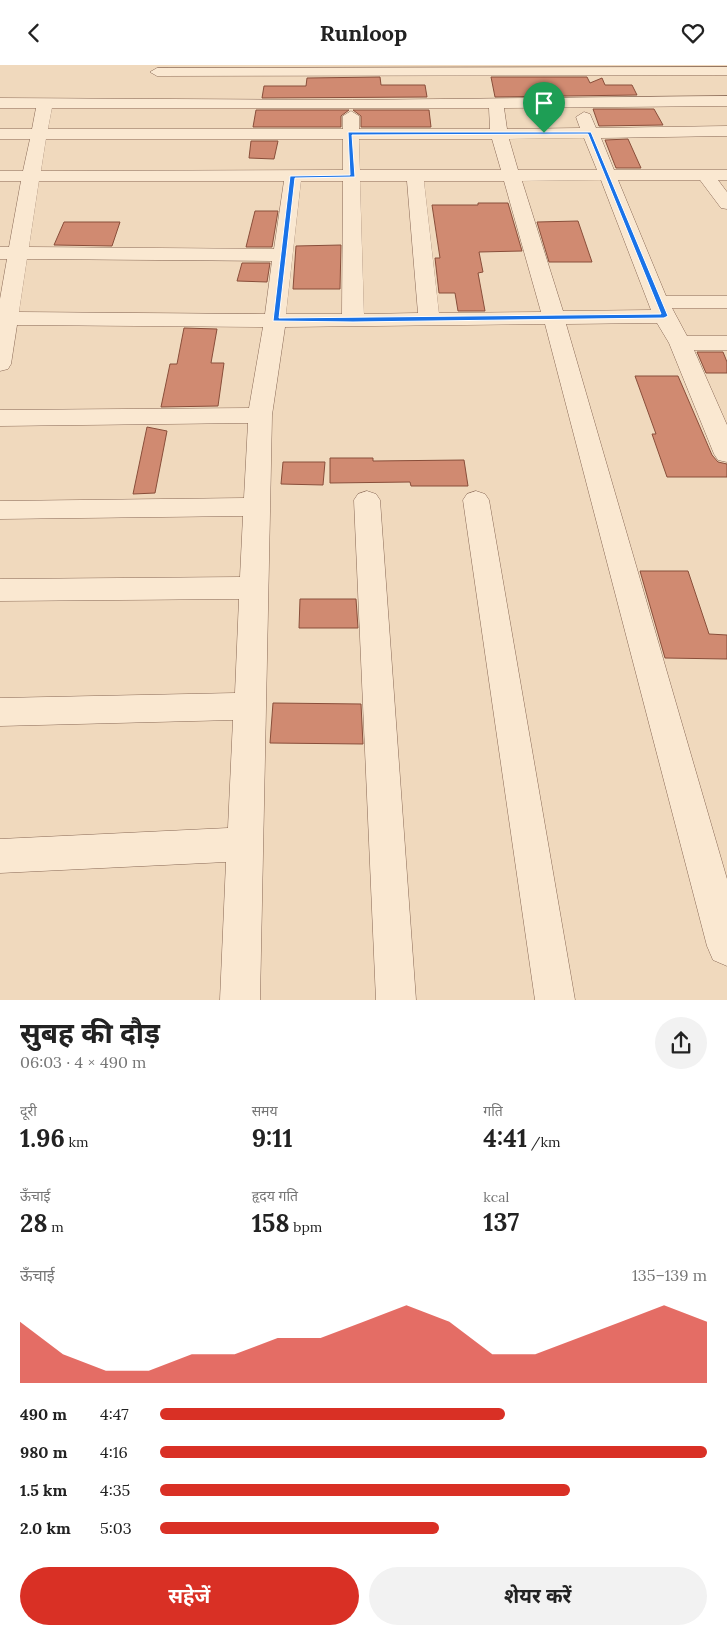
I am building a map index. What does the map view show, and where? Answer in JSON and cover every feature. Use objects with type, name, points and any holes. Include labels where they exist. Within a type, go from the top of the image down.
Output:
[{"type":"street","points":[[157,72],[273,68],[661,68],[727,71]]},
{"type":"street","points":[[350,68],[352,105],[350,133],[353,176],[353,321]]},
{"type":"street","points":[[578,101],[662,309],[717,407],[727,454]]},
{"type":"street","points":[[0,103],[352,105],[578,101],[727,101]]},
{"type":"street","points":[[0,363],[9,253],[15,221],[30,175],[45,103]]},
{"type":"street","points":[[496,103],[499,134],[510,175],[554,318],[727,946]]},
{"type":"street","points":[[0,134],[499,134],[727,131]]},
{"type":"street","points":[[705,175],[727,204]]},
{"type":"street","points":[[0,176],[727,175]]},
{"type":"street","points":[[240,1000],[260,415],[284,255],[293,176]]},
{"type":"street","points":[[415,176],[429,320]]},
{"type":"street","points":[[9,253],[284,255]]},
{"type":"street","points":[[3,318],[353,321],[554,318],[727,302]]},
{"type":"street","points":[[680,343],[727,343]]},
{"type":"street","points":[[0,418],[260,415]]},
{"type":"street","points":[[367,500],[396,1000]]},
{"type":"street","points":[[476,500],[555,1000]]},
{"type":"street","points":[[0,510],[258,507]]},
{"type":"street","points":[[0,590],[254,588]]},
{"type":"street","points":[[0,712],[250,706]]},
{"type":"street","points":[[0,856],[245,844]]},
{"type":"building","points":[[380,77],[381,85],[425,85],[427,97],[262,98],[264,86],[306,86],[307,78]]},
{"type":"building","points":[[491,77],[587,77],[590,83],[602,78],[605,85],[632,85],[637,95],[495,97]]},
{"type":"building","points":[[593,109],[654,109],[663,125],[599,126]]},
{"type":"building","points":[[256,110],[349,110],[341,116],[341,127],[253,127]]},
{"type":"building","points":[[353,110],[429,110],[431,127],[361,127],[361,116]]},
{"type":"building","points":[[628,139],[641,168],[616,168],[605,140]]},
{"type":"building","points":[[251,141],[278,141],[274,159],[249,158]]},
{"type":"building","points":[[478,203],[508,203],[522,251],[479,252],[483,272],[478,273],[485,311],[458,311],[455,293],[439,293],[435,258],[440,258],[432,205],[478,205]]},
{"type":"building","points":[[255,211],[278,211],[272,247],[246,247]]},
{"type":"building","points":[[578,221],[592,262],[549,262],[537,222]]},
{"type":"building","points":[[64,222],[120,222],[112,246],[54,245]]},
{"type":"building","points":[[341,245],[340,289],[293,289],[296,246]]},
{"type":"building","points":[[242,263],[270,263],[267,282],[237,281]]},
{"type":"building","points":[[184,328],[217,329],[211,363],[224,363],[218,406],[161,407],[170,364],[177,364]]},
{"type":"building","points":[[697,352],[723,352],[727,362],[727,373],[706,373]]},
{"type":"building","points":[[635,376],[678,376],[712,455],[718,462],[727,464],[727,477],[667,477],[652,434],[656,434]]},
{"type":"building","points":[[147,427],[167,431],[155,493],[133,494]]},
{"type":"building","points":[[330,458],[373,458],[373,461],[464,460],[468,486],[411,486],[410,482],[330,483]]},
{"type":"building","points":[[283,462],[325,462],[323,485],[281,484]]},
{"type":"building","points":[[640,571],[688,571],[709,634],[727,635],[727,659],[665,658]]},
{"type":"building","points":[[300,599],[356,599],[358,628],[299,628]]},
{"type":"building","points":[[273,703],[361,704],[363,744],[270,743]]},
{"type":"route","points":[[350,133],[544,133],[590,133],[664,316],[353,321],[275,319],[293,176],[353,176],[350,133]]}]
